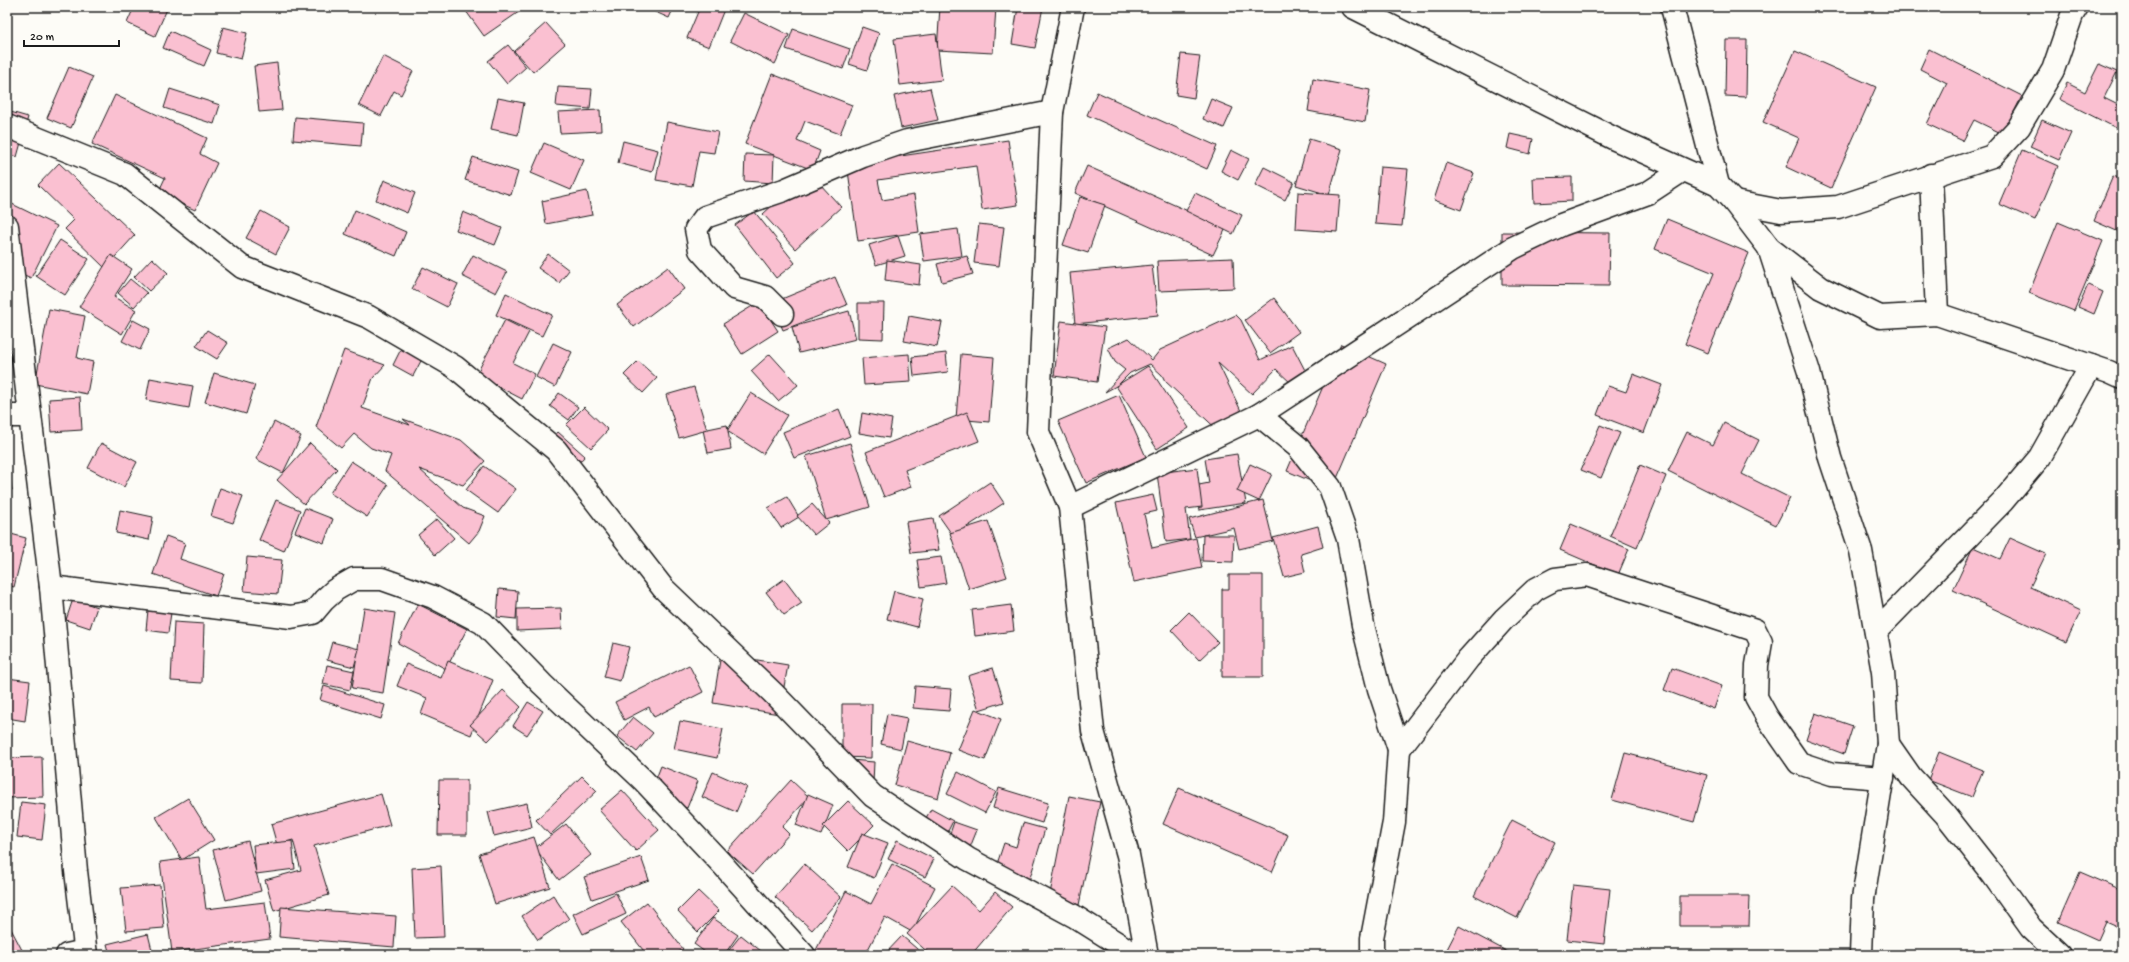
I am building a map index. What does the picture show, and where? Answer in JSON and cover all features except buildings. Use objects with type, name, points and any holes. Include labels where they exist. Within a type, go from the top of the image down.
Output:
[{"type":"street","points":[[1074,7],[1052,112],[1038,432],[1070,507],[1092,731],[1128,855],[1147,955]]},
{"type":"street","points":[[1353,7],[1615,139],[1718,185],[1734,202],[1768,248],[1821,288],[1880,317],[1937,314],[2091,366],[2122,378]]},
{"type":"street","points":[[1672,7],[1718,185]]},
{"type":"street","points":[[1734,202],[1781,212],[1838,207],[1992,156],[2019,128],[2053,70],[2072,15],[2077,7]]},
{"type":"street","points":[[782,314],[765,297],[734,288],[700,250],[696,229],[706,217],[784,190],[863,156],[907,141],[1052,112]]},
{"type":"street","points":[[7,126],[125,174],[242,267],[369,318],[455,367],[556,450],[663,588],[773,693],[873,796],[968,860],[1074,916],[1136,955]]},
{"type":"street","points":[[1070,507],[1259,416],[1513,248],[1562,225],[1648,193],[1683,170]]},
{"type":"street","points":[[1931,176],[1937,314]]},
{"type":"street","points":[[7,226],[51,587],[79,954]]},
{"type":"street","points":[[1768,248],[1809,372],[1830,458],[1861,551],[1883,672],[1888,744],[1863,899],[1861,955]]},
{"type":"street","points":[[1876,631],[2003,501],[2040,457],[2091,366]]},
{"type":"street","points":[[7,416],[29,416]]},
{"type":"street","points":[[1259,416],[1298,447],[1330,487],[1348,539],[1363,625],[1379,689],[1399,748],[1394,822],[1372,938],[1372,955]]},
{"type":"street","points":[[1399,748],[1468,659],[1509,614],[1536,589],[1555,579],[1587,575],[1755,630],[1761,642],[1757,665],[1756,697],[1767,717],[1799,763],[1832,774],[1882,778]]},
{"type":"street","points":[[51,587],[291,617],[313,613],[335,590],[354,579],[382,579],[433,597],[483,623],[542,684],[643,780],[723,865],[804,955]]},
{"type":"street","points":[[1888,744],[1911,777],[1945,814],[1993,875],[2031,928],[2060,955]]}]
